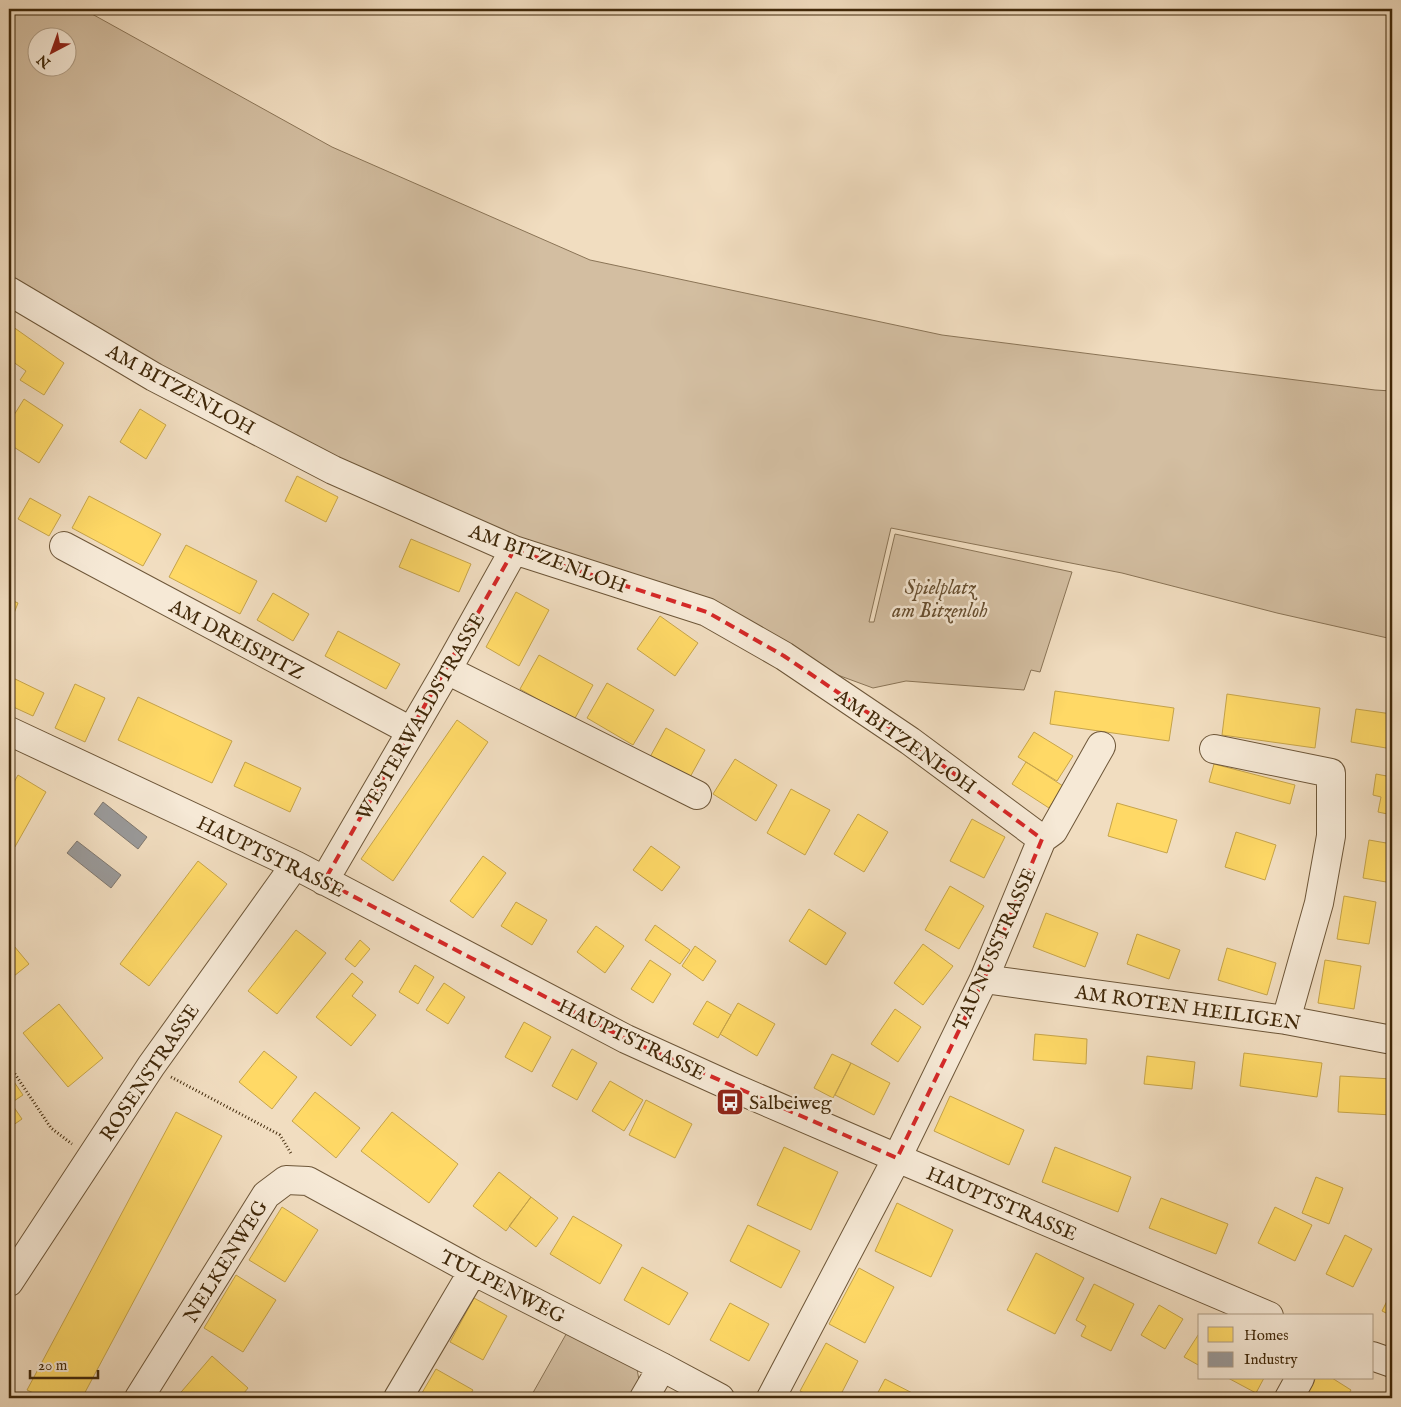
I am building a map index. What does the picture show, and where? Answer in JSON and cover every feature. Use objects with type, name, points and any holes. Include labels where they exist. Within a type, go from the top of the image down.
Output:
[{"type":"street","name":"AM BITZENLOH","points":[[9,291],[154,377],[333,470],[514,550],[707,612],[784,656],[902,736],[1042,840]]},
{"type":"street","name":"AM DREISPITZ","points":[[64,546],[411,731]]},
{"type":"street","name":"WESTERWALDSTRASSE","points":[[324,881],[447,670],[514,550]]},
{"type":"street","points":[[447,670],[697,796]]},
{"type":"street","name":"HAUPTSTRASSE","points":[[9,731],[294,865],[626,1038],[732,1087],[1264,1314]]},
{"type":"street","name":"TAUNUSSTRASSE","points":[[897,1158],[984,979],[1042,840],[1052,831],[1101,746]]},
{"type":"street","points":[[1214,749],[1331,773],[1330,836],[1319,903],[1286,1020]]},
{"type":"street","name":"ROSENSTRASSE","points":[[9,1282],[151,1066],[294,865]]},
{"type":"street","name":"AM ROTEN HEILIGEN","points":[[984,979],[1286,1020],[1392,1040]]},
{"type":"street","points":[[772,1398],[897,1158]]},
{"type":"street","name":"TULPENWEG","points":[[297,1180],[720,1398]]},
{"type":"street","name":"NELKENWEG","points":[[139,1398],[266,1195],[297,1180]]},
{"type":"street","points":[[398,1398],[473,1271]]},
{"type":"street","points":[[1374,1357],[1392,1363]]},
{"type":"street","points":[[644,1398],[662,1367]]},
{"type":"street","points":[[1289,1398],[1299,1380]]},
{"type":"path","points":[[9,1065],[51,1128],[90,1159]]},
{"type":"path","points":[[151,1066],[280,1135],[297,1180]]},
{"type":"highlighted area","points":[[514,550],[707,612],[784,656],[910,741],[1042,839],[984,979],[897,1158],[626,1039],[324,881]]},
{"type":"green space","name":"Spielplatz am Bitzenloh","points":[[9,9],[83,9],[332,147],[590,260],[942,335],[1392,391],[1392,639],[1277,613],[1122,573],[891,528],[869,622],[874,622],[895,534],[1072,572],[1040,672],[1031,670],[1024,690],[906,681],[873,688],[835,674],[782,639],[516,538],[401,489],[157,367],[9,276]]},
{"type":"green space","points":[[569,1329],[637,1369],[639,1380],[629,1398],[530,1398]]},
{"type":"building: Homes","points":[[9,324],[64,363],[44,395],[20,380],[26,371],[9,359]]},
{"type":"building: Homes","points":[[24,399],[63,425],[39,463],[9,444],[9,423]]},
{"type":"building: Homes","points":[[140,409],[166,425],[146,459],[120,442]]},
{"type":"building: Homes","points":[[297,476],[338,497],[326,522],[285,501]]},
{"type":"building: Homes","points":[[89,496],[161,534],[143,566],[72,528]]},
{"type":"building: Homes","points":[[30,498],[61,515],[49,536],[18,519]]},
{"type":"building: Homes","points":[[411,539],[471,564],[459,592],[399,567]]},
{"type":"building: Homes","points":[[186,545],[257,581],[240,614],[169,577]]},
{"type":"building: Homes","points":[[516,592],[549,610],[519,666],[486,647]]},
{"type":"building: Homes","points":[[273,593],[309,614],[293,641],[257,620]]},
{"type":"building: Homes","points":[[9,599],[18,603],[9,626]]},
{"type":"building: Homes","points":[[660,616],[698,643],[675,676],[637,649]]},
{"type":"building: Homes","points":[[338,631],[400,664],[386,689],[325,656]]},
{"type":"building: Homes","points":[[539,655],[593,685],[574,720],[520,689]]},
{"type":"building: Homes","points":[[9,676],[44,693],[33,716],[9,705]]},
{"type":"building: Homes","points":[[607,683],[654,710],[633,745],[587,718]]},
{"type":"building: Homes","points":[[75,684],[105,698],[85,742],[55,728]]},
{"type":"building: Homes","points":[[1055,691],[1174,708],[1169,741],[1050,724]]},
{"type":"building: Homes","points":[[1227,694],[1320,708],[1315,748],[1222,735]]},
{"type":"building: Homes","points":[[138,697],[232,741],[212,783],[118,740]]},
{"type":"building: Homes","points":[[1356,709],[1392,714],[1392,749],[1351,742]]},
{"type":"building: Homes","points":[[457,720],[488,742],[393,881],[361,859]]},
{"type":"building: Homes","points":[[666,728],[705,750],[689,779],[650,757]]},
{"type":"building: Homes","points":[[1034,732],[1073,756],[1057,781],[1018,757]]},
{"type":"building: Homes","points":[[735,759],[777,785],[756,821],[713,794]]},
{"type":"building: Homes","points":[[245,762],[301,788],[290,812],[234,786]]},
{"type":"building: Homes","points":[[1026,762],[1063,786],[1049,808],[1012,784]]},
{"type":"building: Homes","points":[[1214,764],[1295,785],[1290,804],[1209,782]]},
{"type":"building: Homes","points":[[1376,774],[1392,777],[1392,815],[1378,812],[1381,797],[1373,795]]},
{"type":"building: Homes","points":[[18,775],[46,792],[12,852],[9,850],[9,791]]},
{"type":"building: Homes","points":[[791,789],[830,810],[805,855],[767,833]]},
{"type":"building: Homes","points":[[1117,803],[1177,820],[1167,853],[1108,836]]},
{"type":"building: Homes","points":[[858,814],[888,832],[864,872],[834,854]]},
{"type":"building: Homes","points":[[972,819],[1005,837],[984,878],[950,861]]},
{"type":"building: Homes","points":[[1236,832],[1276,845],[1265,880],[1225,867]]},
{"type":"building: Homes","points":[[1369,840],[1392,844],[1392,883],[1363,878]]},
{"type":"building: Homes","points":[[651,846],[680,867],[662,891],[633,870]]},
{"type":"building: Homes","points":[[483,856],[506,873],[473,918],[450,901]]},
{"type":"building: Homes","points":[[198,861],[227,884],[149,986],[120,964]]},
{"type":"building: Homes","points":[[950,886],[984,906],[959,949],[925,930]]},
{"type":"building: Homes","points":[[1344,896],[1376,902],[1369,944],[1337,939]]},
{"type":"building: Homes","points":[[516,902],[547,920],[532,945],[501,926]]},
{"type":"building: Homes","points":[[809,909],[846,933],[826,965],[789,941]]},
{"type":"building: Homes","points":[[1046,913],[1098,933],[1085,967],[1033,947]]},
{"type":"building: Homes","points":[[655,925],[690,950],[680,964],[645,940]]},
{"type":"building: Homes","points":[[596,926],[624,946],[605,973],[577,952]]},
{"type":"building: Homes","points":[[296,930],[326,953],[277,1014],[248,991]]},
{"type":"building: Homes","points":[[1137,934],[1180,950],[1169,979],[1127,964]]},
{"type":"building: Homes","points":[[9,940],[29,964],[9,980]]},
{"type":"building: Homes","points":[[360,940],[370,949],[355,967],[345,959]]},
{"type":"building: Homes","points":[[923,944],[953,966],[923,1005],[894,983]]},
{"type":"building: Homes","points":[[695,946],[716,961],[703,981],[682,966]]},
{"type":"building: Homes","points":[[1227,948],[1276,963],[1267,995],[1218,980]]},
{"type":"building: Homes","points":[[650,960],[671,974],[653,1003],[631,989]]},
{"type":"building: Homes","points":[[1325,960],[1361,966],[1354,1009],[1318,1003]]},
{"type":"building: Homes","points":[[415,965],[434,977],[418,1004],[399,992]]},
{"type":"building: Homes","points":[[352,973],[363,982],[352,996],[376,1015],[351,1046],[316,1017]]},
{"type":"building: Homes","points":[[444,983],[465,997],[448,1024],[426,1010]]},
{"type":"building: Homes","points":[[707,1001],[731,1015],[718,1038],[693,1024]]},
{"type":"building: Homes","points":[[738,1003],[775,1024],[757,1056],[720,1034]]},
{"type":"building: Homes","points":[[59,1004],[103,1058],[68,1087],[23,1033]]},
{"type":"building: Homes","points":[[895,1009],[921,1027],[898,1062],[871,1044]]},
{"type":"building: Homes","points":[[524,1022],[551,1037],[532,1072],[505,1057]]},
{"type":"building: Homes","points":[[1035,1034],[1087,1039],[1086,1064],[1033,1060]]},
{"type":"building: Homes","points":[[572,1049],[597,1063],[577,1100],[552,1086]]},
{"type":"building: Homes","points":[[264,1051],[297,1077],[272,1109],[239,1082]]},
{"type":"building: Homes","points":[[1244,1053],[1322,1063],[1317,1097],[1240,1086]]},
{"type":"building: Homes","points":[[832,1054],[851,1063],[833,1098],[814,1088]]},
{"type":"building: Homes","points":[[1147,1056],[1195,1062],[1192,1089],[1144,1084]]},
{"type":"building: Homes","points":[[851,1063],[890,1083],[874,1115],[835,1095]]},
{"type":"building: Homes","points":[[10,1076],[23,1095],[11,1103],[9,1100]]},
{"type":"building: Homes","points":[[1340,1076],[1392,1079],[1392,1115],[1338,1112]]},
{"type":"building: Homes","points":[[610,1081],[643,1100],[624,1131],[592,1111]]},
{"type":"building: Homes","points":[[315,1092],[360,1128],[336,1158],[292,1121]]},
{"type":"building: Homes","points":[[950,1096],[1024,1130],[1009,1165],[934,1131]]},
{"type":"building: Homes","points":[[9,1100],[22,1119],[9,1128]]},
{"type":"building: Homes","points":[[646,1100],[692,1124],[675,1158],[629,1135]]},
{"type":"building: Homes","points":[[176,1112],[222,1136],[82,1398],[44,1398],[27,1390]]},
{"type":"building: Homes","points":[[392,1112],[458,1164],[429,1203],[361,1151]]},
{"type":"building: Homes","points":[[784,1147],[838,1172],[811,1230],[757,1205]]},
{"type":"building: Homes","points":[[1055,1147],[1131,1177],[1118,1212],[1042,1182]]},
{"type":"building: Homes","points":[[499,1172],[531,1197],[506,1231],[473,1206]]},
{"type":"building: Homes","points":[[1316,1177],[1343,1188],[1329,1224],[1302,1213]]},
{"type":"building: Homes","points":[[531,1197],[558,1218],[536,1247],[509,1226]]},
{"type":"building: Homes","points":[[1161,1198],[1228,1224],[1216,1254],[1149,1228]]},
{"type":"building: Homes","points":[[897,1203],[953,1230],[931,1277],[875,1251]]},
{"type":"building: Homes","points":[[282,1207],[318,1230],[285,1282],[249,1260]]},
{"type":"building: Homes","points":[[1275,1207],[1312,1225],[1295,1261],[1258,1243]]},
{"type":"building: Homes","points":[[573,1216],[622,1245],[600,1284],[550,1254]]},
{"type":"building: Homes","points":[[748,1225],[800,1251],[781,1288],[730,1261]]},
{"type":"building: Homes","points":[[1345,1235],[1372,1249],[1353,1287],[1326,1274]]},
{"type":"building: Homes","points":[[1036,1253],[1084,1278],[1055,1334],[1007,1310]]},
{"type":"building: Homes","points":[[642,1267],[688,1293],[669,1325],[624,1300]]},
{"type":"building: Homes","points":[[859,1268],[894,1287],[865,1343],[829,1324]]},
{"type":"building: Homes","points":[[236,1275],[276,1300],[243,1352],[204,1328]]},
{"type":"building: Homes","points":[[1094,1284],[1134,1304],[1111,1351],[1081,1336],[1086,1326],[1076,1320]]},
{"type":"building: Homes","points":[[1392,1291],[1392,1316],[1382,1311]]},
{"type":"building: Homes","points":[[474,1298],[507,1316],[483,1360],[450,1342]]},
{"type":"building: Homes","points":[[730,1303],[769,1324],[749,1361],[710,1340]]},
{"type":"building: Homes","points":[[1159,1305],[1183,1319],[1165,1349],[1141,1335]]},
{"type":"building: Homes","points":[[1198,1335],[1198,1365],[1184,1357]]},
{"type":"building: Homes","points":[[826,1343],[858,1361],[839,1398],[814,1398],[800,1391]]},
{"type":"building: Homes","points":[[212,1356],[248,1388],[240,1398],[176,1398]]},
{"type":"building: Homes","points":[[436,1369],[473,1390],[468,1398],[419,1398]]},
{"type":"building: Homes","points":[[885,1379],[922,1398],[875,1398]]},
{"type":"building: Homes","points":[[1232,1380],[1263,1380],[1256,1393]]},
{"type":"building: Homes","points":[[1315,1380],[1335,1380],[1351,1390],[1346,1398],[1304,1398]]},
{"type":"building: Industry","points":[[103,802],[147,837],[138,849],[94,814]]},
{"type":"building: Industry","points":[[77,841],[121,875],[111,888],[67,853]]},
{"type":"place","name":"Salbeiweg","points":[[730,1102]]}]
